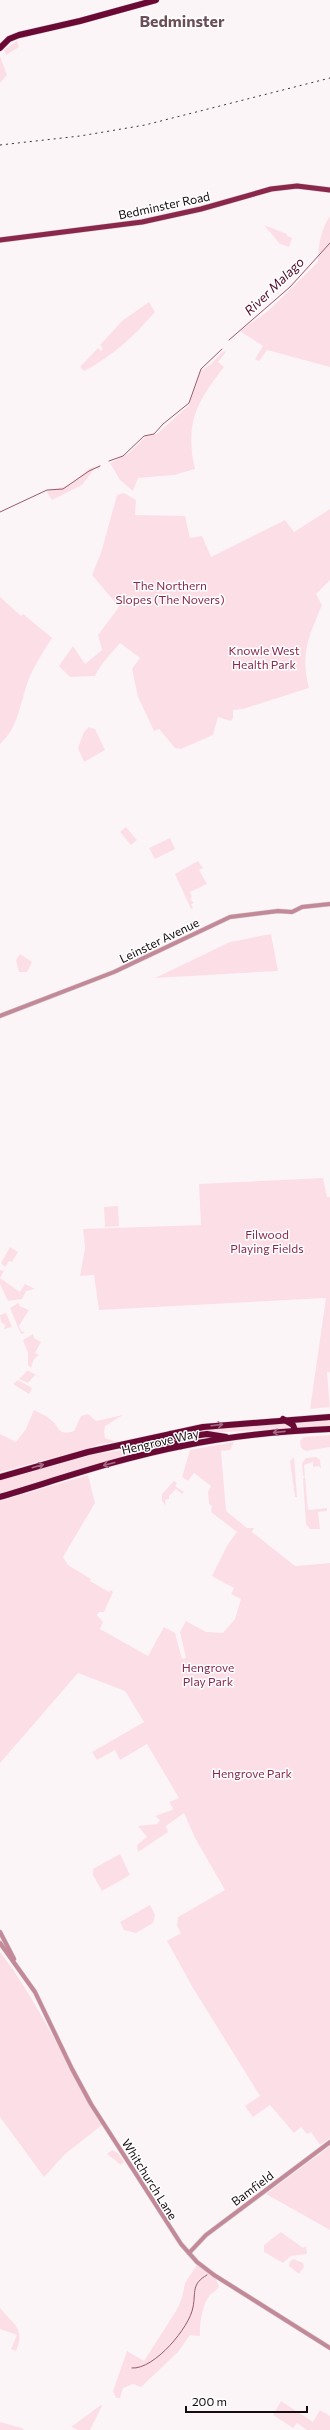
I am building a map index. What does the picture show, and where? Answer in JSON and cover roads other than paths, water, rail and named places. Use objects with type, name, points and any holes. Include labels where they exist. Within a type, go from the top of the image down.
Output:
[{"type":"highway","points":[[0,48],[27,34],[156,0]]},
{"type":"highway","name":"Hengrove Way","points":[[0,1477],[116,1446],[213,1426],[283,1419],[330,1417]]},
{"type":"highway","points":[[283,1419],[293,1425],[295,1430]]},
{"type":"highway","name":"Hengrove Way","points":[[0,1497],[98,1467],[181,1446],[295,1430],[330,1428]]},
{"type":"highway","points":[[171,1434],[178,1438],[211,1434],[230,1438]]},
{"type":"highway","points":[[116,1446],[131,1448],[173,1442],[181,1446]]},
{"type":"main road","name":"Bedminster Road","points":[[0,240],[142,222],[201,209],[271,189],[297,186],[330,190]]},
{"type":"street","name":"Leinster Avenue","points":[[0,1016],[114,972],[230,917],[278,911],[292,912],[302,907],[330,904]]},
{"type":"street","name":"Whitchurch Lane","points":[[0,1932],[16,1963]]},
{"type":"street","name":"Whitchurch Lane","points":[[0,1942],[16,1963],[38,1997],[72,2069],[171,2231],[189,2253],[214,2274],[330,2348]]},
{"type":"street","name":"Bamfield","points":[[189,2253],[211,2231],[330,2142]]},
{"type":"waterway","name":"River Malago","points":[[229,340],[290,287],[330,243]]},
{"type":"waterway","name":"River Malago","points":[[109,461],[123,456],[144,436],[154,434],[163,424],[189,403],[201,369],[222,349]]},
{"type":"waterway","name":"River Malago","points":[[0,512],[47,490],[63,489],[89,471],[100,466]]},
{"type":"waterway","points":[[132,2368],[141,2367],[150,2362],[170,2346],[178,2336],[190,2315],[193,2307],[196,2285],[207,2275]]},
{"type":"railway","points":[[0,145],[80,136],[145,125],[330,78]]},
{"type":"district","name":"Bedminster","points":[[182,20]]},
{"type":"park label","name":"The Northern Slopes (The Novers)","points":[[170,592]]},
{"type":"park label","name":"Knowle West Health Park","points":[[264,657]]},
{"type":"park label","name":"Filwood Playing Fields","points":[[267,1241]]},
{"type":"park label","name":"Hengrove Play Park","points":[[208,1674]]},
{"type":"park label","name":"Hengrove Park","points":[[252,1773]]}]
